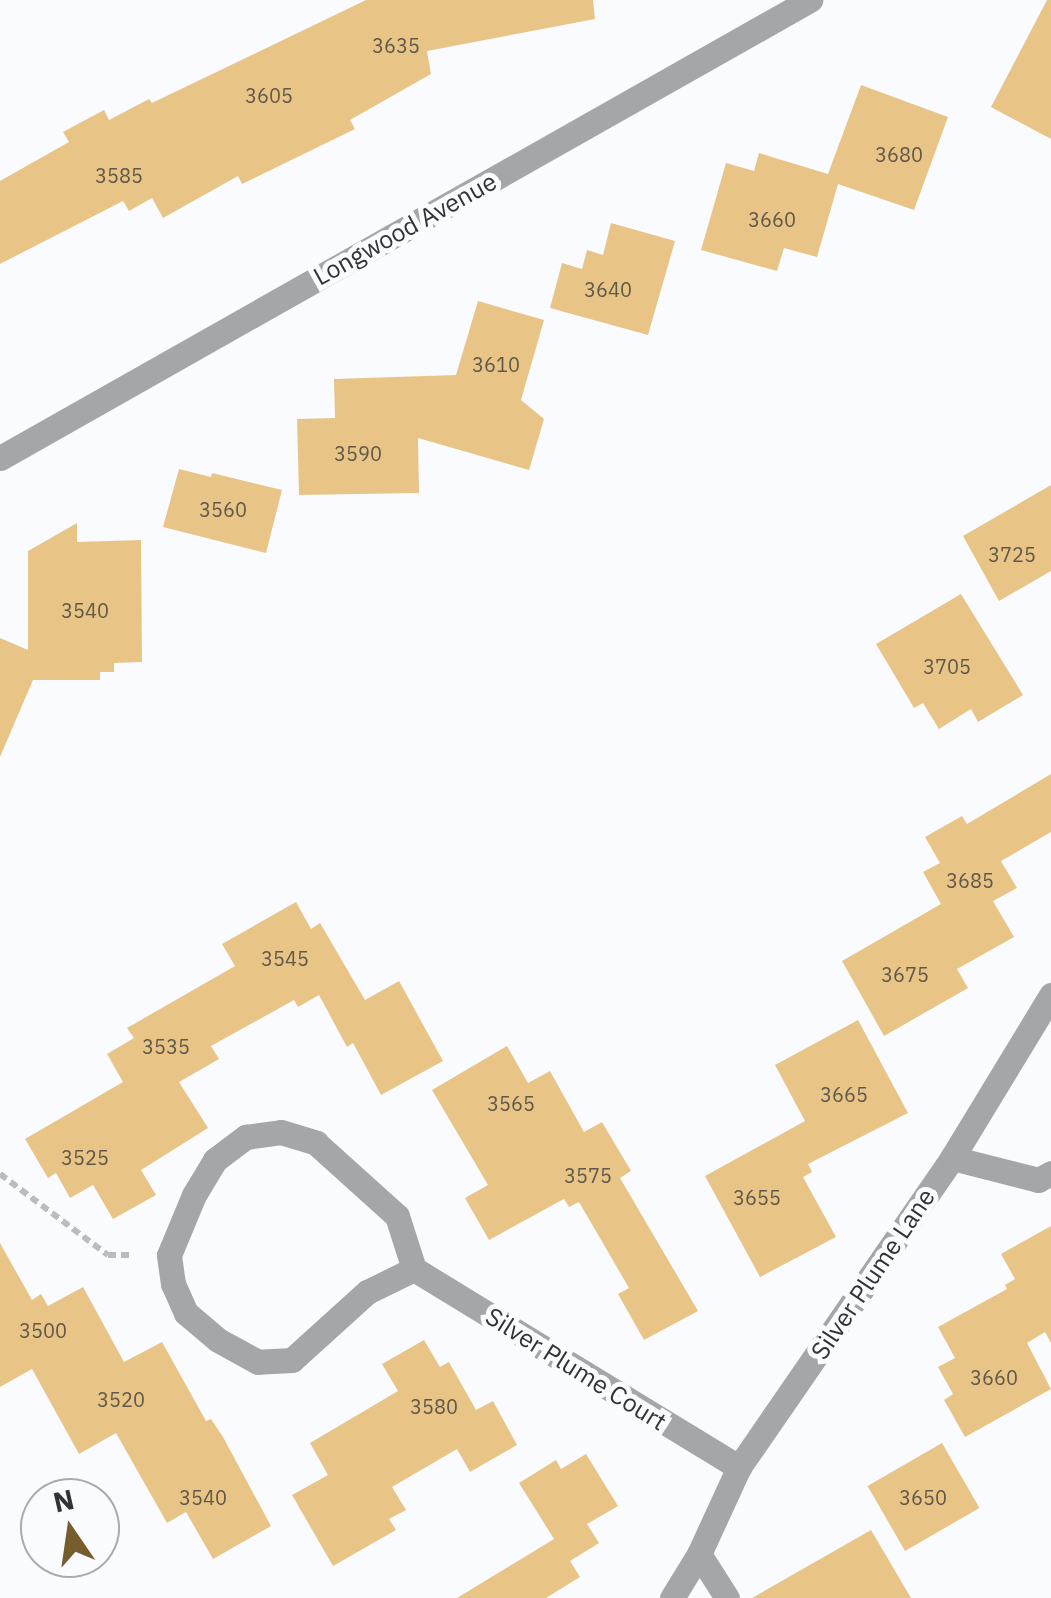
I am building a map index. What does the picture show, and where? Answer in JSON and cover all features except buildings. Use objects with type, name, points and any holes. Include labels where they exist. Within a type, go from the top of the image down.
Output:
[{"type":"street","name":"Longwood Avenue","points":[[0,458],[810,0]]},
{"type":"street","name":"Silver Plume Lane","points":[[672,1598],[699,1554],[739,1467],[952,1158],[1051,995]]},
{"type":"street","points":[[281,1132],[316,1142],[397,1216],[414,1269],[367,1292],[292,1360],[258,1362],[218,1340],[186,1313],[173,1284],[169,1256],[194,1195],[216,1160],[246,1137],[281,1132]]},
{"type":"street","points":[[952,1158],[1038,1180],[1051,1172]]},
{"type":"street","name":"Silver Plume Court","points":[[414,1269],[739,1467]]},
{"type":"street","points":[[699,1554],[727,1598]]},
{"type":"path","points":[[0,1174],[108,1255],[169,1256]]}]
